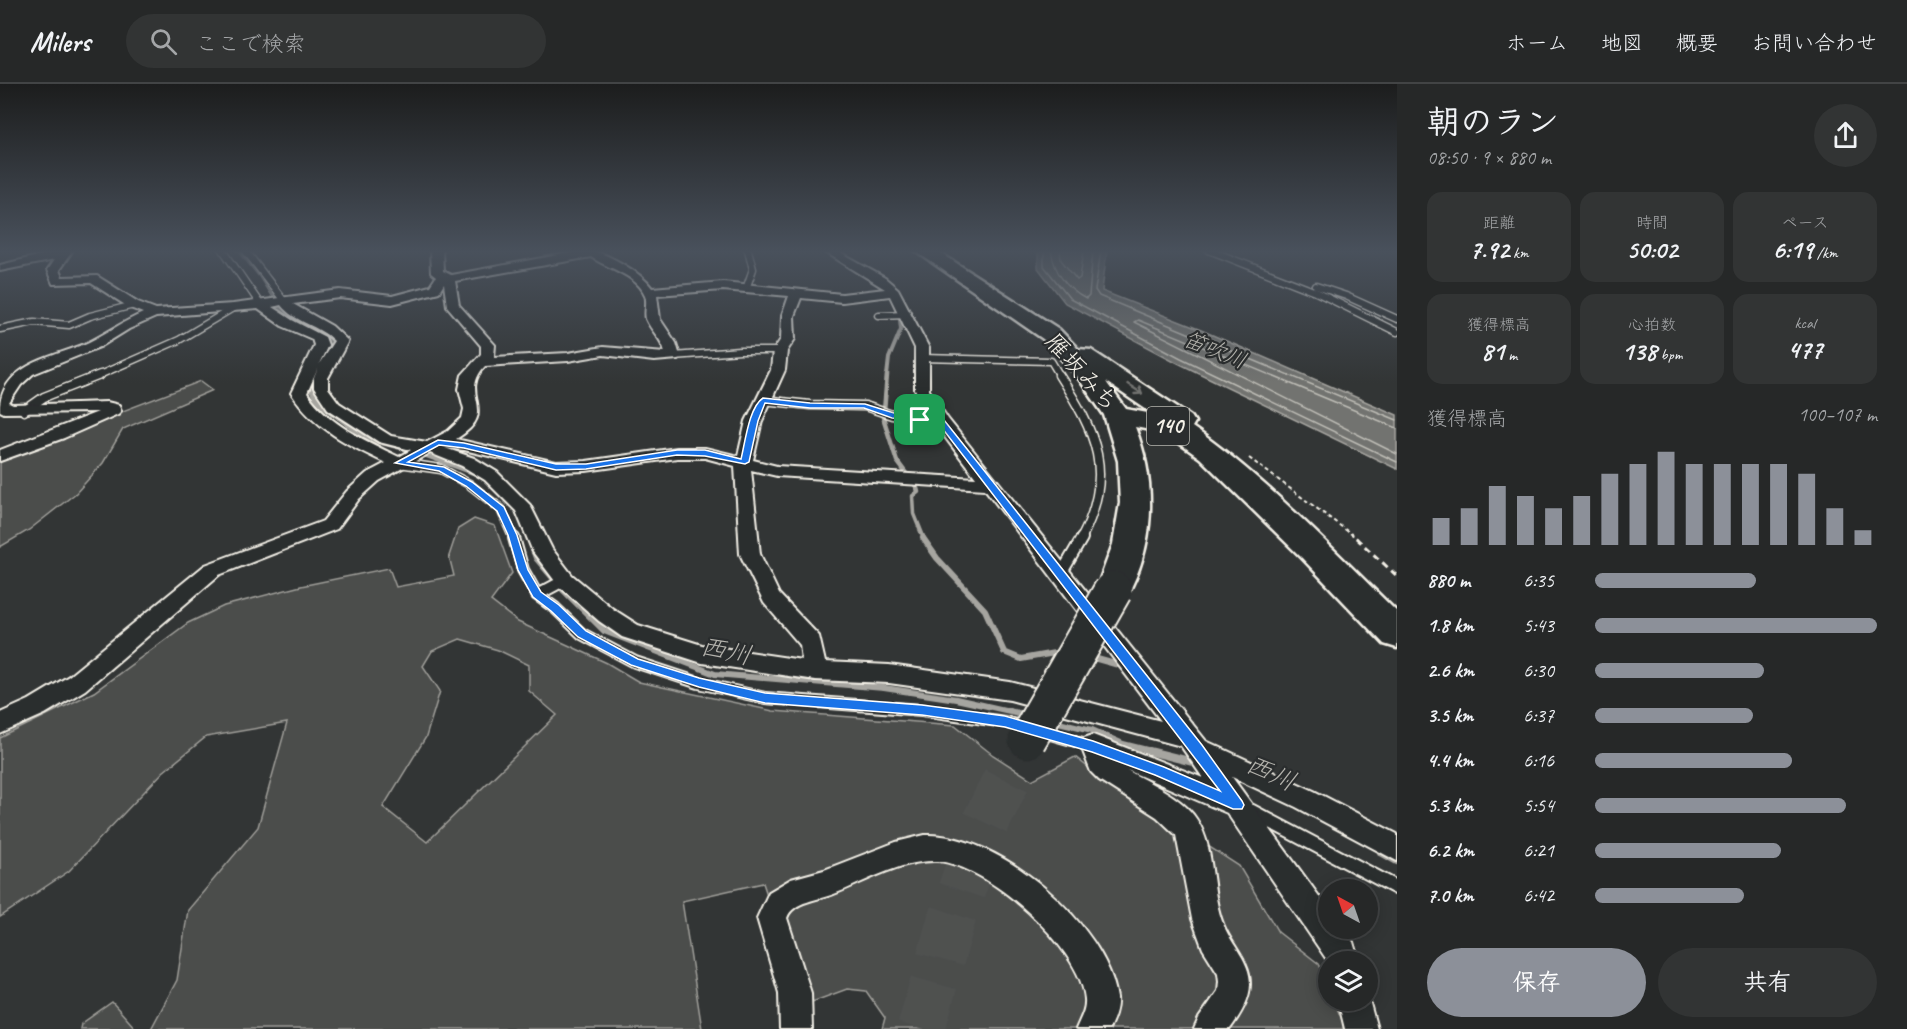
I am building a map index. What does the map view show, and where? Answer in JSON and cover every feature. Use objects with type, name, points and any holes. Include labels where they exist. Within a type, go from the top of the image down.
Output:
[{"type":"highway","name":"雁坂みち","points":[[991,294],[1052,334],[1086,371],[1117,415],[1162,424],[1182,432],[1210,452],[1306,542],[1397,634]]},
{"type":"highway","points":[[1052,334],[1169,412],[1198,435],[1210,452]]},
{"type":"highway","name":"140","points":[[1016,760],[1113,590],[1127,556],[1135,524],[1137,494],[1134,465],[1127,438],[1117,415]]},
{"type":"street","points":[[117,294],[134,305],[154,313]]},
{"type":"street","points":[[0,456],[109,414],[114,408],[9,410],[1,404],[16,382],[28,371],[95,344],[154,313],[233,309],[339,294]]},
{"type":"street","points":[[341,294],[392,300],[415,294]]},
{"type":"street","points":[[0,724],[37,707],[77,683],[212,570],[330,525],[352,495],[373,477],[454,434],[469,420],[472,409],[466,389],[469,375],[488,355],[488,345],[453,306],[450,294]]},
{"type":"street","points":[[481,362],[568,357],[603,351],[654,357],[673,356],[670,342],[652,318],[653,303],[650,294]]},
{"type":"street","points":[[789,294],[842,298],[876,294]]},
{"type":"street","points":[[895,294],[922,348],[922,390],[941,422],[1192,743],[1341,951]]},
{"type":"street","points":[[796,295],[788,316],[788,339],[780,351],[778,370],[754,421],[742,470],[750,554],[771,598],[811,642],[815,671]]},
{"type":"street","points":[[284,301],[287,307],[296,313],[329,327],[341,341],[321,378],[321,388],[333,406],[385,439],[402,444],[464,446],[556,467],[586,466],[677,453],[705,453],[777,471],[991,484]]},
{"type":"street","points":[[260,304],[287,323],[318,338],[321,345],[299,393],[307,408],[335,429],[399,463]]},
{"type":"street","points":[[433,445],[491,476],[517,500],[543,552],[565,580],[606,615],[630,631],[702,654],[815,671],[890,674],[1010,691],[1192,743],[1397,848]]},
{"type":"street","points":[[1093,746],[1160,771],[1238,805]]},
{"type":"street","points":[[1093,746],[1100,764],[1108,771],[1166,808],[1188,829],[1201,904],[1212,936],[1232,967],[1235,982],[1231,1000],[1210,1029]]},
{"type":"street","points":[[796,1029],[795,993],[772,918],[774,905],[781,897],[865,869],[911,850],[935,847],[953,850],[986,866],[1034,896],[1057,918],[1090,969],[1101,999],[1096,1023],[1092,1029]]},
{"type":"street","points":[[1357,1011],[1361,1029]]},
{"type":"lane","points":[[253,294],[260,304]]},
{"type":"lane","points":[[279,294],[284,301]]},
{"type":"lane","points":[[1320,294],[1397,332]]},
{"type":"lane","points":[[1341,294],[1397,319]]},
{"type":"lane","points":[[0,329],[34,322],[69,325],[90,316],[134,305]]},
{"type":"lane","points":[[24,411],[40,397],[72,387],[170,343],[209,325],[233,309]]},
{"type":"lane","points":[[879,315],[906,314]]},
{"type":"lane","points":[[673,356],[740,351],[780,351]]},
{"type":"lane","points":[[922,358],[965,360],[995,358],[1051,362],[1085,418],[1101,461],[1100,483],[1085,536],[1061,574]]},
{"type":"lane","points":[[763,400],[810,405],[865,406],[892,416],[941,422]]},
{"type":"lane","points":[[399,463],[441,469],[469,484],[501,509],[513,535],[523,570],[537,595],[555,608],[582,634],[635,662],[699,682],[765,698],[922,710],[1005,722],[1093,746]]},
{"type":"lane","points":[[537,595],[565,580]]},
{"type":"lane","points":[[1238,805],[1298,834],[1397,888]]},
{"type":"shaded area","points":[[201,381],[213,390],[123,429],[103,463],[76,493],[29,530],[0,547],[0,458]]},
{"type":"shaded area","points":[[474,519],[495,526],[512,573],[491,601],[518,622],[607,663],[639,682],[773,711],[955,725],[993,755],[1032,780],[1075,757],[1095,773],[1239,866],[1278,932],[1318,963],[1318,1011],[1338,1011],[1344,1025],[1343,1029],[882,1029],[885,1018],[866,991],[847,989],[804,1005],[763,883],[682,901],[702,1029],[151,1029],[177,980],[188,910],[258,827],[287,723],[206,737],[163,772],[69,871],[0,917],[0,738],[94,692],[188,623],[224,606],[301,586],[389,568],[396,587],[454,576],[449,556],[458,529]],"holes":[[[460,639],[498,650],[529,665],[529,691],[557,715],[427,842],[383,807],[426,737],[440,691],[423,666],[432,651]]]},
{"type":"shaded area","points":[[112,1002],[136,1029],[80,1029],[81,1024]]},
{"type":"water","name":"笛吹川","points":[[1058,294],[1110,294],[1201,330],[1397,415],[1397,469],[1178,363],[1065,303]]},
{"type":"waterway","name":"西川","points":[[271,294],[280,308],[332,341],[325,356]]},
{"type":"waterway","points":[[887,376],[889,358],[901,329],[899,311]]},
{"type":"waterway","points":[[884,411],[887,375]]},
{"type":"waterway","name":"西川","points":[[311,380],[310,388],[319,403],[367,439],[413,451],[476,474]]},
{"type":"waterway","points":[[883,417],[897,461],[917,488],[918,492],[913,496],[914,514],[924,539]]},
{"type":"waterway","points":[[923,538],[937,558],[985,610],[1004,652],[1021,659],[1060,652]]},
{"type":"waterway","name":"西川","points":[[533,550],[536,558],[564,591],[604,631],[715,674],[884,688],[956,699],[1027,715]]},
{"type":"waterway","points":[[1090,657],[1122,666]]},
{"type":"waterway","name":"西川","points":[[1054,721],[1092,730],[1123,744],[1155,752]]},
{"type":"waterway","name":"西川","points":[[1149,751],[1197,763]]},
{"type":"waterway","name":"西川","points":[[1381,852],[1397,861]]},
{"type":"tunnel","points":[[921,1029],[951,921],[982,830],[1016,760]]},
{"type":"route","points":[[763,400],[810,405],[865,406],[892,416],[920,420],[941,422],[1030,533],[1238,805],[1160,771],[1093,746],[1005,722],[922,710],[765,698],[699,682],[635,662],[582,634],[555,608],[537,595],[523,570],[513,535],[501,509],[469,484],[441,469],[399,463],[438,442],[556,467],[586,466],[677,453],[705,453],[745,462],[754,421],[763,400]]}]
